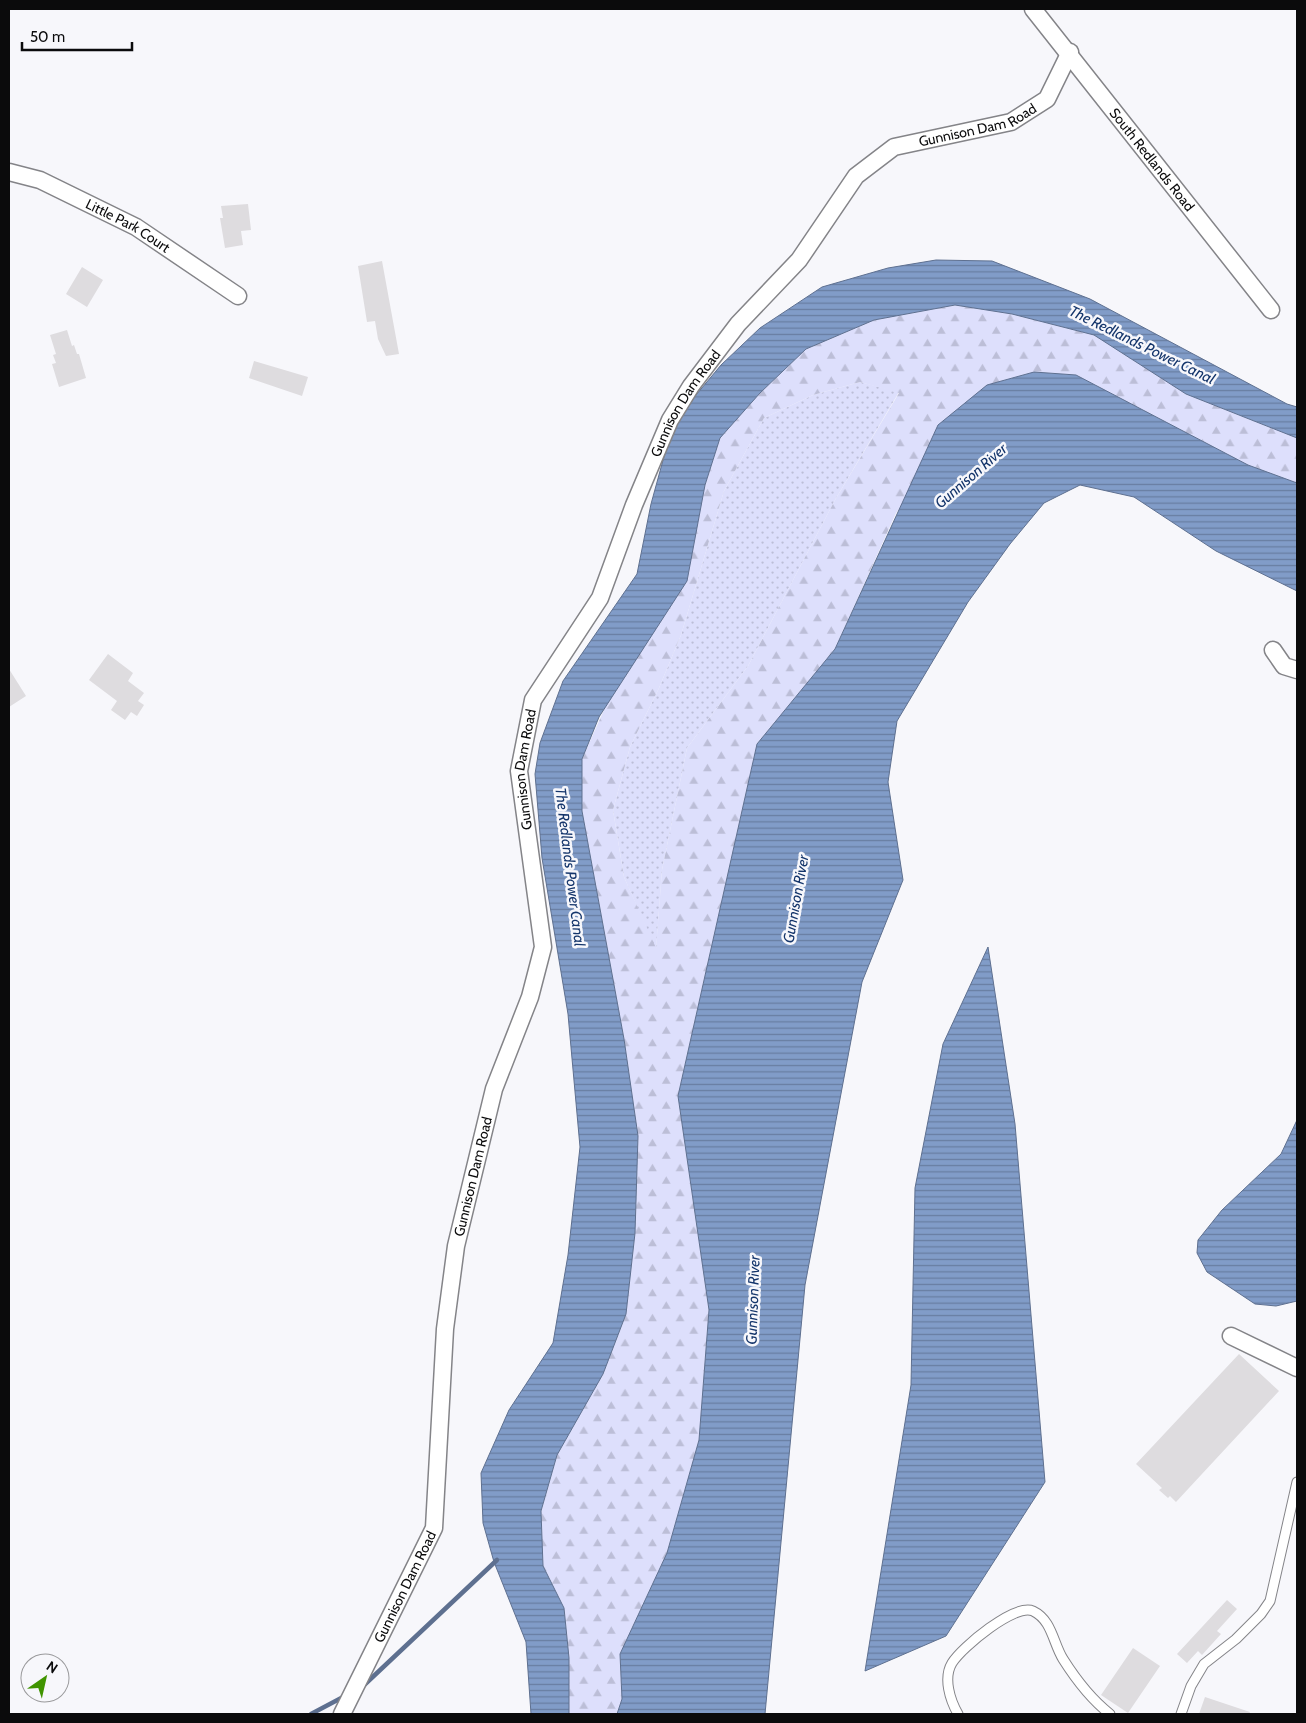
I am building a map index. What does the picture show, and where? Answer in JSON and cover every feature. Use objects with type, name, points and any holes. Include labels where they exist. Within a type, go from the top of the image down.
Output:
[{"type":"street","name":"South Redlands Road","points":[[1033,9],[1070,52],[1271,310]]},
{"type":"street","name":"Gunnison Dam Road","points":[[342,1714],[434,1528],[445,1329],[456,1246],[494,1089],[530,997],[542,947],[519,771],[533,700],[600,598],[634,505],[670,420],[738,324],[799,260],[856,176],[894,147],[1010,122],[1047,99],[1070,52]]},
{"type":"street","name":"Little Park Court","points":[[9,172],[40,180],[136,227],[238,296]]},
{"type":"street","points":[[1273,650],[1284,666],[1297,670]]},
{"type":"street","points":[[1231,1336],[1297,1368]]},
{"type":"lane","points":[[1181,1714],[1191,1686],[1204,1664],[1236,1639],[1261,1614],[1270,1600],[1297,1482]]},
{"type":"lane","points":[[958,1714],[952,1705],[947,1680],[952,1663],[970,1645],[1004,1618],[1020,1610],[1031,1610],[1042,1617],[1050,1630],[1055,1646],[1082,1685],[1110,1714]]},
{"type":"green space","points":[[956,305],[1012,314],[1094,335],[1186,394],[1297,438],[1297,483],[1248,465],[1076,375],[1034,372],[987,385],[896,513],[835,649],[757,744],[678,1096],[709,1310],[699,1440],[667,1553],[620,1654],[622,1699],[617,1714],[569,1714],[569,1658],[564,1608],[543,1566],[541,1512],[557,1455],[603,1374],[626,1314],[635,1233],[638,1136],[624,1039],[582,811],[582,759],[705,485],[720,438],[760,393],[806,349],[874,320]],"holes":[[[860,382],[899,393],[835,500],[748,666],[687,748],[662,870],[656,948],[624,877],[613,810],[630,747],[659,688],[681,635],[724,491],[764,418],[813,395]]]},
{"type":"green space","points":[[860,382],[899,392],[835,500],[748,666],[687,748],[662,870],[656,950],[624,877],[613,810],[630,747],[659,688],[681,635],[724,491],[764,418],[813,395]]},
{"type":"water","name":"The Redlands Power Canal","points":[[936,260],[992,261],[1090,299],[1287,404],[1297,407],[1297,438],[1186,394],[1094,335],[1012,314],[955,305],[874,320],[806,349],[760,393],[720,438],[705,485],[687,581],[599,717],[582,759],[582,811],[624,1039],[638,1136],[635,1233],[626,1314],[603,1374],[557,1455],[541,1511],[543,1566],[564,1608],[569,1658],[569,1714],[531,1714],[526,1642],[494,1562],[483,1523],[481,1473],[509,1410],[553,1343],[568,1255],[580,1147],[568,1014],[542,858],[535,774],[540,743],[563,681],[637,574],[651,504],[668,442],[686,407],[721,365],[760,328],[822,287],[888,268]]},
{"type":"water","name":"Gunnison River","points":[[1034,372],[1076,375],[1248,465],[1297,483],[1297,591],[1216,551],[1134,497],[1080,485],[1044,503],[1010,544],[968,602],[897,721],[888,782],[903,880],[862,982],[805,1285],[765,1714],[617,1714],[622,1699],[620,1654],[667,1553],[699,1440],[709,1310],[678,1096],[757,744],[835,649],[938,425],[987,385]]},
{"type":"water","points":[[988,947],[1015,1124],[1045,1482],[946,1636],[865,1671],[911,1385],[915,1188],[943,1044]]},
{"type":"water","points":[[1297,1120],[1297,1301],[1276,1306],[1255,1304],[1207,1272],[1197,1253],[1198,1240],[1222,1210],[1281,1154]]},
{"type":"building","points":[[248,204],[251,230],[241,231],[243,245],[225,248],[220,218],[223,218],[221,206]]},
{"type":"building","points":[[382,261],[399,354],[386,356],[378,339],[375,321],[367,322],[358,266]]},
{"type":"building","points":[[82,267],[103,280],[87,307],[66,294]]},
{"type":"building","points":[[67,330],[72,346],[74,345],[77,354],[79,354],[86,378],[59,387],[52,364],[56,363],[53,355],[56,354],[50,335]]},
{"type":"building","points":[[254,361],[308,377],[302,396],[249,378]]},
{"type":"building","points":[[108,654],[133,673],[128,681],[144,693],[138,701],[144,705],[137,716],[131,712],[125,720],[111,710],[117,701],[89,680]]},
{"type":"building","points":[[9,669],[26,696],[9,707]]},
{"type":"building","points":[[1239,1354],[1279,1391],[1176,1502],[1159,1490],[1162,1488],[1136,1464]]},
{"type":"building","points":[[1227,1600],[1237,1609],[1217,1631],[1221,1634],[1202,1655],[1198,1651],[1187,1663],[1177,1654]]},
{"type":"building","points":[[1133,1648],[1160,1666],[1128,1713],[1101,1695]]},
{"type":"building","points":[[1205,1697],[1250,1712],[1249,1714],[1199,1714]]},
{"type":"waterway","points":[[361,1688],[497,1560]]},
{"type":"waterway","points":[[311,1714],[345,1696]]}]
